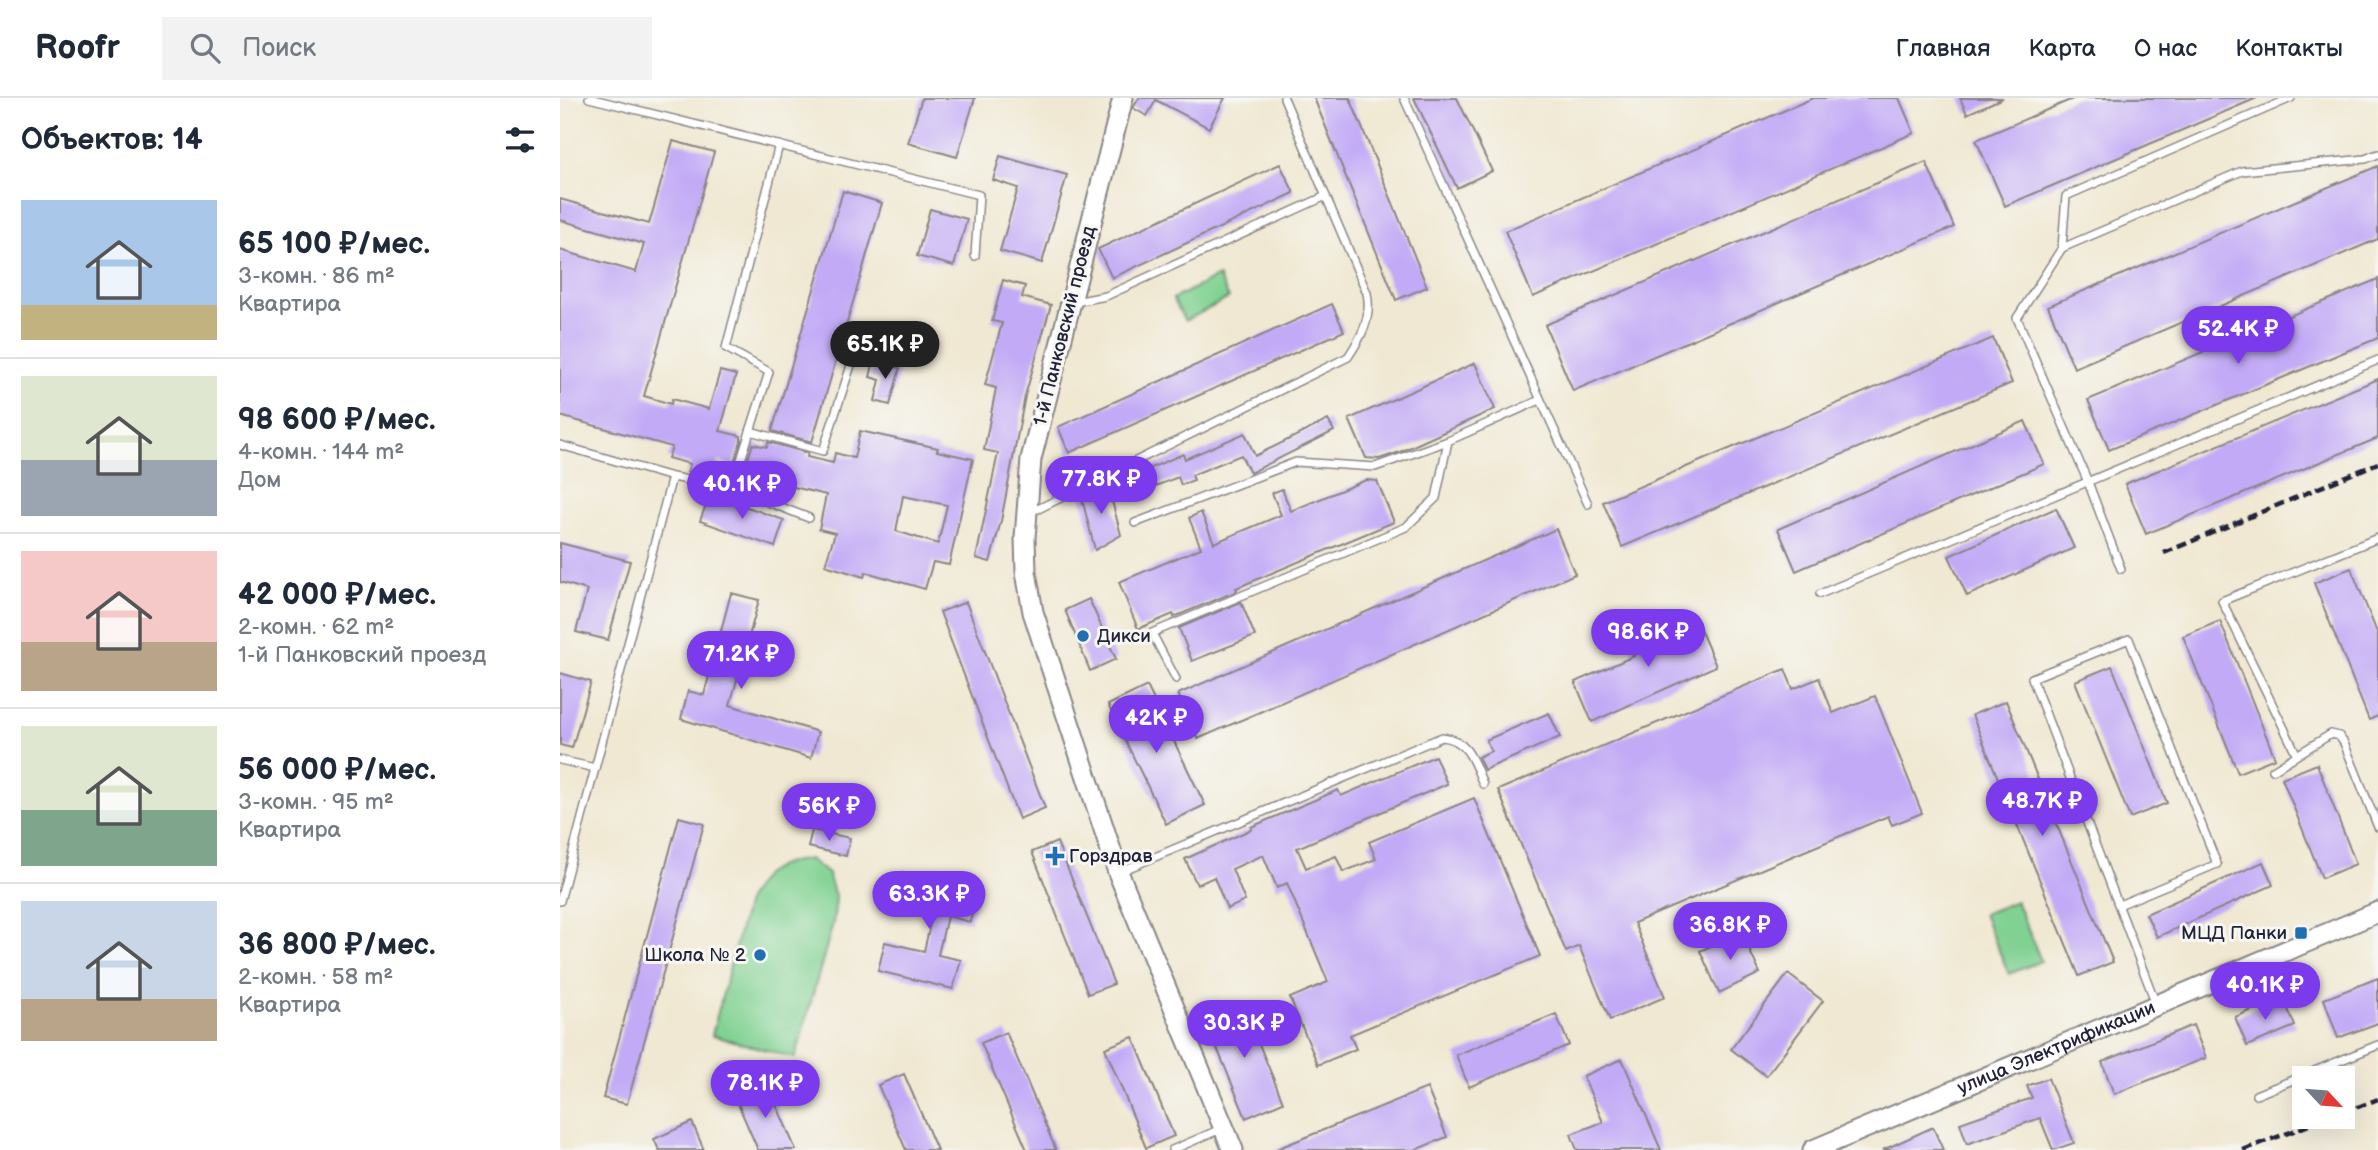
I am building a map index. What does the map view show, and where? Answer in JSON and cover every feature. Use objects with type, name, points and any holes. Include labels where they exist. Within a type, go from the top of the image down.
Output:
[{"type":"street","name":"1-й Панковский проезд","points":[[1123,98],[1031,459],[1026,507],[1026,572],[1033,612],[1118,872],[1233,1150]]},
{"type":"street","name":"улица Электрификации","points":[[1813,1150],[2378,912]]},
{"type":"lane","points":[[589,98],[979,195],[975,256]]},
{"type":"lane","points":[[1026,507],[1038,509],[1348,357],[1369,320],[1367,293],[1284,98]]},
{"type":"lane","points":[[1405,98],[1588,504]]},
{"type":"lane","points":[[2121,569],[2088,482],[2017,318],[2062,248],[2066,196],[2291,98]]},
{"type":"lane","points":[[732,488],[769,372],[726,348],[779,145]]},
{"type":"lane","points":[[2062,248],[2242,171],[2365,159],[2378,154]]},
{"type":"lane","points":[[1072,300],[1106,296],[1326,196]]},
{"type":"lane","points":[[750,431],[823,451],[855,353]]},
{"type":"lane","points":[[1820,594],[2378,360]]},
{"type":"lane","points":[[1135,523],[1296,462],[1374,467],[1448,441],[1541,400]]},
{"type":"lane","points":[[1176,679],[1152,633],[1406,527],[1436,498],[1448,441]]},
{"type":"lane","points":[[560,444],[672,477],[732,488],[809,518]]},
{"type":"lane","points":[[560,901],[672,477]]},
{"type":"lane","points":[[2297,755],[2222,601],[2378,538]]},
{"type":"lane","points":[[2119,905],[2217,864],[2129,639],[2032,678],[2156,1005]]},
{"type":"lane","points":[[2273,770],[2332,734],[2339,736],[2378,827]]},
{"type":"lane","points":[[1118,872],[1433,739],[1451,738],[1461,743],[1468,750],[1483,784]]},
{"type":"lane","points":[[560,760],[595,768]]},
{"type":"lane","points":[[2256,1095],[2378,1045]]},
{"type":"lane","points":[[1172,1150],[1224,1128]]},
{"type":"green space","points":[[1218,276],[1229,298],[1185,321],[1173,299]]},
{"type":"green space","points":[[809,859],[828,874],[836,899],[833,923],[795,1058],[712,1035],[748,898],[764,875],[785,863]]},
{"type":"green space","points":[[2016,901],[2041,961],[2009,974],[1983,914]]},
{"type":"building","points":[[922,98],[975,98],[957,157],[908,143]]},
{"type":"building","points":[[1139,98],[1225,98],[1209,128],[1156,100],[1147,116],[1133,108]]},
{"type":"building","points":[[1314,98],[1350,98],[1427,287],[1396,300]]},
{"type":"building","points":[[1414,98],[1457,98],[1492,171],[1457,188]]},
{"type":"building","points":[[1813,98],[1899,98],[1914,133],[1533,297],[1505,231]]},
{"type":"building","points":[[1960,98],[2003,98],[1967,114]]},
{"type":"building","points":[[2075,98],[2257,98],[2005,206],[1976,140]]},
{"type":"building","points":[[673,141],[714,152],[644,396],[671,404],[672,399],[709,409],[720,371],[736,375],[720,431],[741,436],[741,441],[733,465],[718,461],[713,478],[687,472],[690,464],[668,458],[672,447],[560,416],[560,250],[636,272],[644,244],[560,220],[560,199],[649,224]]},
{"type":"building","points":[[1000,156],[1067,175],[1042,263],[1000,251],[1018,188],[993,180]]},
{"type":"building","points":[[1926,162],[1954,227],[1573,391],[1545,325]]},
{"type":"building","points":[[1280,164],[1294,193],[1112,278],[1098,249]]},
{"type":"building","points":[[2378,166],[2378,239],[2074,368],[2048,306]]},
{"type":"building","points":[[843,191],[882,203],[812,442],[772,431]]},
{"type":"building","points":[[930,209],[967,219],[954,266],[917,256]]},
{"type":"building","points":[[2378,279],[2378,338],[2109,450],[2088,400]]},
{"type":"building","points":[[1003,280],[1025,286],[1022,297],[1051,305],[1025,396],[1001,521],[990,562],[976,558],[998,453],[984,450],[996,388],[985,385],[1002,323],[992,321]]},
{"type":"building","points":[[1332,304],[1344,331],[1069,453],[1058,427]]},
{"type":"building","points":[[1993,338],[2012,383],[1622,547],[1603,502]]},
{"type":"building","points":[[874,361],[900,368],[890,405],[875,401],[880,380],[870,377]]},
{"type":"building","points":[[1475,363],[1495,409],[1400,452],[1379,459],[1366,458],[1349,419]]},
{"type":"building","points":[[2378,379],[2378,438],[2146,534],[2125,484]]},
{"type":"building","points":[[1328,420],[1334,431],[1250,473],[1241,455],[1192,475],[1194,480],[1181,485],[1178,477],[1148,489],[1141,472],[1183,454],[1185,459],[1245,433],[1255,456]]},
{"type":"building","points":[[2025,421],[2044,464],[1796,571],[1778,529]]},
{"type":"building","points":[[860,431],[938,448],[937,451],[973,459],[949,565],[933,562],[925,589],[866,572],[864,577],[825,565],[835,533],[819,529],[826,495],[746,475],[748,469],[745,468],[753,444],[767,447],[768,442],[808,453],[807,457],[833,463],[835,453],[854,458]],"holes":[[[903,496],[947,505],[938,544],[896,531]]]},
{"type":"building","points":[[1366,480],[1377,481],[1394,522],[1236,588],[1237,591],[1138,629],[1119,582],[1201,548],[1189,518],[1201,512],[1214,543],[1281,515],[1272,493],[1282,489],[1291,511]]},
{"type":"building","points":[[1107,482],[1121,535],[1095,550],[1081,495]]},
{"type":"building","points":[[710,494],[784,520],[775,547],[700,521]]},
{"type":"building","points":[[2056,508],[2074,548],[1967,596],[1949,556]]},
{"type":"building","points":[[1556,529],[1575,574],[1198,739],[1178,694]]},
{"type":"building","points":[[560,543],[630,561],[608,640],[576,632],[587,590],[560,582]]},
{"type":"building","points":[[2351,568],[2378,635],[2378,716],[2369,720],[2314,583]]},
{"type":"building","points":[[731,593],[759,600],[730,705],[818,732],[811,758],[681,719],[688,691],[704,695]]},
{"type":"building","points":[[1089,599],[1116,659],[1090,671],[1065,610]]},
{"type":"building","points":[[966,602],[1045,808],[1019,819],[940,612]]},
{"type":"building","points":[[1241,602],[1255,636],[1192,661],[1179,628]]},
{"type":"building","points":[[1694,615],[1716,666],[1592,722],[1575,682],[1634,656],[1629,645]]},
{"type":"building","points":[[2220,621],[2275,758],[2238,773],[2183,636]]},
{"type":"building","points":[[2112,666],[2167,803],[2130,818],[2075,681]]},
{"type":"building","points":[[1785,669],[1793,689],[1819,678],[1833,713],[1875,696],[1922,813],[1892,825],[1888,816],[1634,923],[1665,997],[1610,1020],[1579,946],[1566,952],[1498,790]]},
{"type":"building","points":[[560,673],[591,682],[572,748],[560,745]]},
{"type":"building","points":[[1147,686],[1205,805],[1166,824],[1108,705]]},
{"type":"building","points":[[2006,701],[2113,962],[2079,976],[1972,715]]},
{"type":"building","points":[[1549,713],[1560,737],[1484,770],[1478,757],[1491,751],[1486,740]]},
{"type":"building","points":[[1435,756],[1447,784],[1297,848],[1306,868],[1336,856],[1343,872],[1376,859],[1369,842],[1474,798],[1540,956],[1350,1035],[1356,1049],[1318,1065],[1290,998],[1328,982],[1287,883],[1277,888],[1263,855],[1232,869],[1245,901],[1227,909],[1214,877],[1197,885],[1185,859],[1338,790],[1341,796]]},
{"type":"building","points":[[2317,764],[2356,864],[2322,878],[2282,778]]},
{"type":"building","points":[[679,817],[704,824],[627,1104],[603,1098]]},
{"type":"building","points":[[812,830],[850,838],[846,856],[808,847]]},
{"type":"building","points":[[1057,842],[1114,984],[1088,994],[1032,852]]},
{"type":"building","points":[[2263,862],[2273,885],[2157,937],[2146,914]]},
{"type":"building","points":[[902,872],[978,891],[970,922],[947,916],[938,955],[961,960],[953,989],[878,971],[885,942],[924,951],[933,912],[895,903]]},
{"type":"building","points":[[1741,932],[1760,973],[1719,993],[1700,951]]},
{"type":"building","points":[[1788,974],[1823,1001],[1766,1076],[1731,1049]]},
{"type":"building","points":[[2378,978],[2378,1023],[2338,1038],[2324,999]]},
{"type":"building","points":[[2283,997],[2295,1026],[2247,1046],[2235,1017]]},
{"type":"building","points":[[1242,1003],[1283,1102],[1246,1118],[1205,1019]]},
{"type":"building","points":[[1556,1014],[1569,1045],[1469,1087],[1456,1055]]},
{"type":"building","points":[[2193,1025],[2206,1058],[2114,1094],[2102,1062]]},
{"type":"building","points":[[1006,1032],[1056,1150],[1027,1150],[981,1043]]},
{"type":"building","points":[[1133,1037],[1174,1136],[1146,1148],[1105,1048]]},
{"type":"building","points":[[1622,1059],[1661,1150],[1577,1150],[1571,1134],[1603,1122],[1583,1076]]},
{"type":"building","points":[[904,1074],[937,1150],[906,1150],[878,1085]]},
{"type":"building","points":[[2048,1078],[2074,1143],[2053,1150],[2040,1118],[1967,1144],[1960,1123],[2032,1098],[2027,1086]]},
{"type":"building","points":[[767,1083],[796,1150],[758,1150],[735,1097]]},
{"type":"building","points":[[1427,1088],[1447,1137],[1415,1150],[1274,1150]]},
{"type":"building","points":[[692,1122],[704,1150],[659,1150],[654,1139]]},
{"type":"building","points":[[1933,1127],[1943,1150],[1883,1150]]},
{"type":"railway","points":[[2164,553],[2378,463]]},
{"type":"railway","points":[[2356,1108],[2378,1099]]},
{"type":"railway","points":[[2243,1150],[2299,1129]]},
{"type":"place","name":"Дикси","points":[[1083,636]]},
{"type":"place","name":"Горздрав","points":[[1055,856]]},
{"type":"place","name":"МЦД Панки","points":[[2301,933]]},
{"type":"place","name":"Школа № 2","points":[[760,955]]}]
